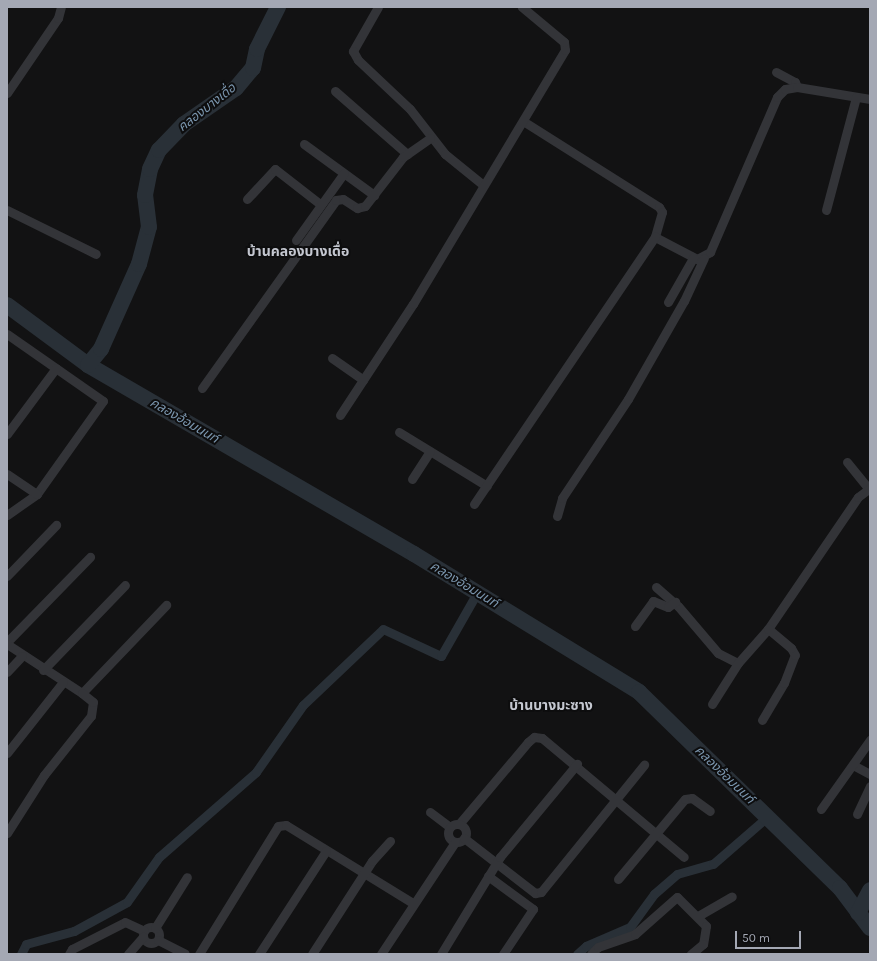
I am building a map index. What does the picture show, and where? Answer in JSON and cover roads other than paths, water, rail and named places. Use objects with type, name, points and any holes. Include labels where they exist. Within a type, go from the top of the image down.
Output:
[{"type":"street","points":[[7,93],[58,18],[61,7]]},
{"type":"street","points":[[378,7],[353,50],[358,60],[410,110],[430,138],[482,184]]},
{"type":"street","points":[[340,415],[413,304],[482,184],[523,121],[566,45],[522,7]]},
{"type":"street","points":[[776,72],[795,82],[797,87]]},
{"type":"street","points":[[557,516],[562,498],[628,399],[684,301],[704,258],[710,252],[777,96],[785,89],[797,87],[870,99]]},
{"type":"street","points":[[335,92],[407,154]]},
{"type":"street","points":[[826,210],[856,97]]},
{"type":"street","points":[[474,504],[655,237],[662,212],[659,207],[523,121]]},
{"type":"street","points":[[202,388],[336,200],[344,199],[362,208],[407,154],[430,138]]},
{"type":"street","points":[[304,144],[374,195]]},
{"type":"street","points":[[247,199],[275,169],[320,204]]},
{"type":"street","points":[[296,240],[320,204],[344,173]]},
{"type":"street","points":[[7,210],[96,254]]},
{"type":"street","points":[[655,237],[693,258],[704,258]]},
{"type":"street","points":[[668,302],[693,258]]},
{"type":"street","points":[[7,334],[103,401],[37,494],[7,515]]},
{"type":"street","points":[[332,358],[363,380]]},
{"type":"street","points":[[7,434],[56,368]]},
{"type":"street","points":[[399,432],[487,486]]},
{"type":"street","points":[[412,479],[430,451]]},
{"type":"street","points":[[712,704],[738,663],[768,629],[858,497],[869,488],[848,462]]},
{"type":"street","points":[[7,474],[37,494]]},
{"type":"street","points":[[7,576],[56,525]]},
{"type":"street","points":[[7,833],[44,775],[91,716],[93,702],[82,693],[42,670],[7,643],[90,557]]},
{"type":"street","points":[[42,670],[125,585]]},
{"type":"street","points":[[656,587],[674,602],[718,653],[738,663]]},
{"type":"street","points":[[635,626],[653,601],[668,607],[674,602]]},
{"type":"street","points":[[82,693],[166,605]]},
{"type":"street","points":[[762,720],[784,683],[795,655],[791,648],[768,629]]},
{"type":"street","points":[[7,672],[22,656]]},
{"type":"street","points":[[7,753],[63,682]]},
{"type":"street","points":[[450,827],[459,824],[534,737],[542,738],[577,764],[655,834],[684,857]]},
{"type":"street","points":[[821,809],[870,740]]},
{"type":"street","points":[[441,954],[496,864],[577,764]]},
{"type":"street","points":[[464,838],[535,893],[541,892],[644,765]]},
{"type":"street","points":[[852,765],[870,774]]},
{"type":"street","points":[[857,814],[870,786]]},
{"type":"street","points":[[618,879],[655,834],[688,798],[710,811]]},
{"type":"street","points":[[430,812],[450,827]]},
{"type":"street","points":[[381,954],[454,842],[464,838],[466,832],[459,824]]},
{"type":"street","points":[[199,954],[278,826],[286,825],[364,875],[413,903]]},
{"type":"street","points":[[450,827],[449,837],[454,842]]},
{"type":"street","points":[[312,954],[364,875],[390,841]]},
{"type":"street","points":[[258,954],[326,850]]},
{"type":"street","points":[[488,876],[533,909],[503,954]]},
{"type":"street","points":[[128,954],[143,934],[155,928],[187,877]]},
{"type":"street","points":[[698,916],[732,896]]},
{"type":"street","points":[[591,954],[598,947],[635,934],[674,898],[683,900],[698,916],[707,932],[703,944],[691,954]]},
{"type":"street","points":[[69,954],[72,948],[125,922],[143,934],[150,944],[158,940]]},
{"type":"street","points":[[155,928],[158,940],[185,954]]},
{"type":"waterway","name":"คลองบางเดื่อ","points":[[88,365],[101,349],[139,264],[149,227],[145,195],[150,169],[159,150],[184,124],[236,88],[253,68],[257,49],[278,7]]},
{"type":"waterway","name":"คลองอ้อมนนท์","points":[[7,305],[88,365],[414,554],[639,692],[840,888],[870,928]]},
{"type":"waterway","points":[[21,954],[26,944],[74,931],[127,902],[159,857],[256,772],[303,705],[383,629],[441,656],[477,593]]},
{"type":"waterway","points":[[577,954],[586,946],[630,927],[654,894],[677,874],[713,864],[767,817]]},
{"type":"waterway","points":[[858,913],[870,890]]},
{"type":"district","name":"บ้านคลองบางเดื่อ","points":[[298,252]]},
{"type":"district","name":"บ้านบางมะซาง","points":[[551,706]]}]
